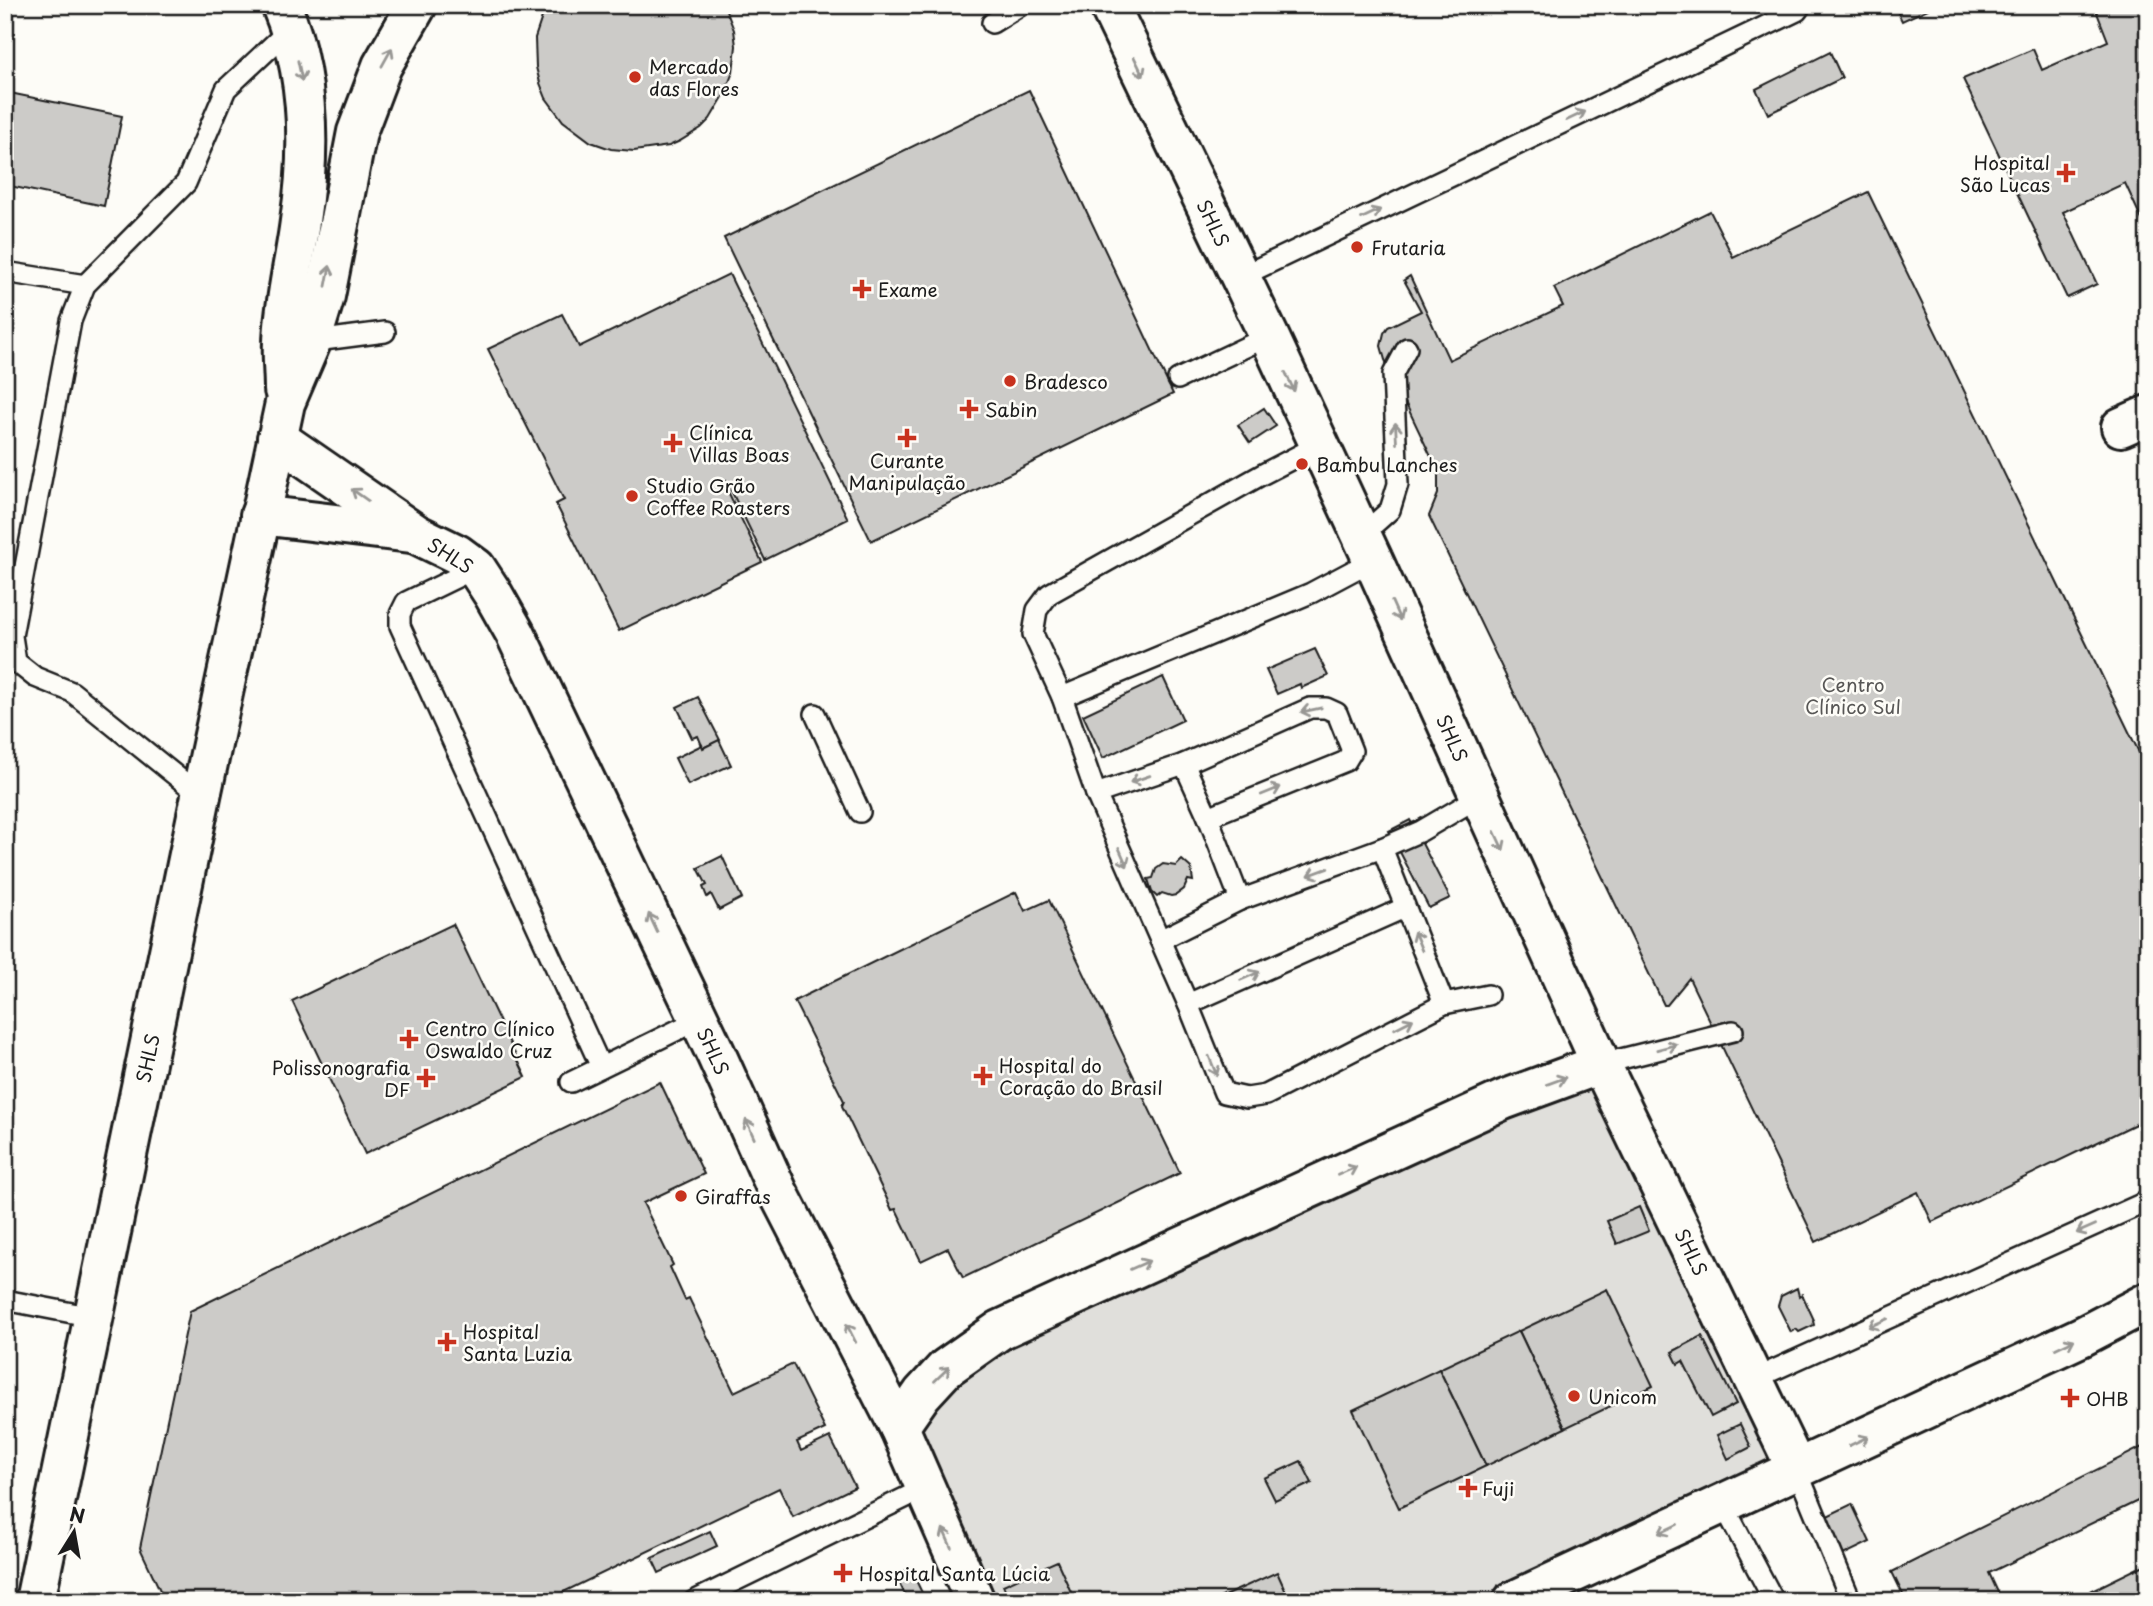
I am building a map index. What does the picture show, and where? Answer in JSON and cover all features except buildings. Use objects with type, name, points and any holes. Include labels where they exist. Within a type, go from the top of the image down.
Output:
[{"type":"street","name":"SHLS","points":[[297,342],[324,296],[357,132],[382,66],[417,5]]},
{"type":"street","name":"SHLS","points":[[1109,5],[1269,336],[1601,1064],[1797,1470]]},
{"type":"street","name":"SHLS","points":[[38,1583],[297,342],[301,218],[307,148],[304,90],[286,17]]},
{"type":"street","name":"SHLS","points":[[281,420],[416,534],[457,554],[476,568],[493,594],[515,633],[700,1019],[778,1192],[899,1427],[975,1601]]},
{"type":"street","name":"SHLS","points":[[260,515],[416,534]]},
{"type":"street","points":[[899,1427],[922,1394],[947,1368],[1000,1329],[1503,1100],[1601,1064]]},
{"type":"street","points":[[1513,1601],[2082,1336],[2148,1302]]},
{"type":"street","points":[[38,1583],[54,1601]]},
{"type":"lane","points":[[992,23],[1021,5]]},
{"type":"lane","points":[[1240,277],[1797,11],[1801,5]]},
{"type":"lane","points":[[201,796],[72,692],[35,677],[16,662],[12,636],[71,321],[85,285],[186,183],[226,89],[286,17]]},
{"type":"lane","points":[[5,272],[85,285]]},
{"type":"lane","points":[[297,342],[385,332]]},
{"type":"lane","points":[[1178,379],[1269,336]]},
{"type":"lane","points":[[1062,697],[1311,593],[1367,548],[1390,510],[1398,484],[1393,374],[1407,348]]},
{"type":"lane","points":[[1319,445],[1049,594],[1037,610],[1033,634],[1062,697],[1096,794],[1224,1093],[1247,1098],[1266,1095],[1444,1004],[1489,995]]},
{"type":"lane","points":[[476,568],[406,602],[400,614],[400,626],[601,1067]]},
{"type":"lane","points":[[1096,794],[1184,764],[1310,708],[1326,708],[1336,713],[1352,751],[1346,761],[1208,817]]},
{"type":"lane","points":[[816,714],[860,812]]},
{"type":"lane","points":[[1184,764],[1240,900]]},
{"type":"lane","points":[[1160,940],[1240,900],[1421,831],[1479,797]]},
{"type":"lane","points":[[1382,848],[1444,1004]]},
{"type":"lane","points":[[1188,1004],[1404,908]]},
{"type":"lane","points":[[571,1082],[700,1019]]},
{"type":"lane","points":[[1601,1064],[1732,1031]]},
{"type":"lane","points":[[1754,1379],[2148,1201]]},
{"type":"lane","points":[[5,1300],[93,1317]]},
{"type":"lane","points":[[1797,1470],[1851,1601]]},
{"type":"lane","points":[[694,1601],[925,1488]]},
{"type":"lane","points":[[1723,1504],[1774,1601]]},
{"type":"shaded area","points":[[1601,1064],[1797,1470],[1513,1601],[977,1601],[899,1427],[963,1353]]},
{"type":"place","name":"Mercado das Flores","points":[[635,77]]},
{"type":"place","name":"Hospital São Lucas","points":[[2066,173]]},
{"type":"place","name":"Frutaria","points":[[1357,247]]},
{"type":"place","name":"Exame","points":[[862,289]]},
{"type":"place","name":"Bradesco","points":[[1010,381]]},
{"type":"place","name":"Sabin","points":[[969,409]]},
{"type":"place","name":"Curante Manipulação","points":[[907,438]]},
{"type":"place","name":"Clínica Villas Boas","points":[[673,443]]},
{"type":"place","name":"Bambu Lanches","points":[[1302,464]]},
{"type":"place","name":"Studio Grão Coffee Roasters","points":[[632,496]]},
{"type":"place","name":"Centro Clínico Oswaldo Cruz","points":[[409,1039]]},
{"type":"place","name":"Hospital do Coração do Brasil","points":[[983,1076]]},
{"type":"place","name":"Polissonografia DF","points":[[426,1078]]},
{"type":"place","name":"Giraffas","points":[[681,1196]]},
{"type":"place","name":"Hospital Santa Luzia","points":[[447,1342]]},
{"type":"place","name":"Unicom","points":[[1574,1396]]},
{"type":"place","name":"OHB","points":[[2070,1398]]},
{"type":"place","name":"Fuji","points":[[1468,1488]]},
{"type":"place","name":"Hospital Santa Lúcia","points":[[843,1573]]},
{"type":"park label","name":"Centro Clínico Sul","points":[[1853,695]]}]
